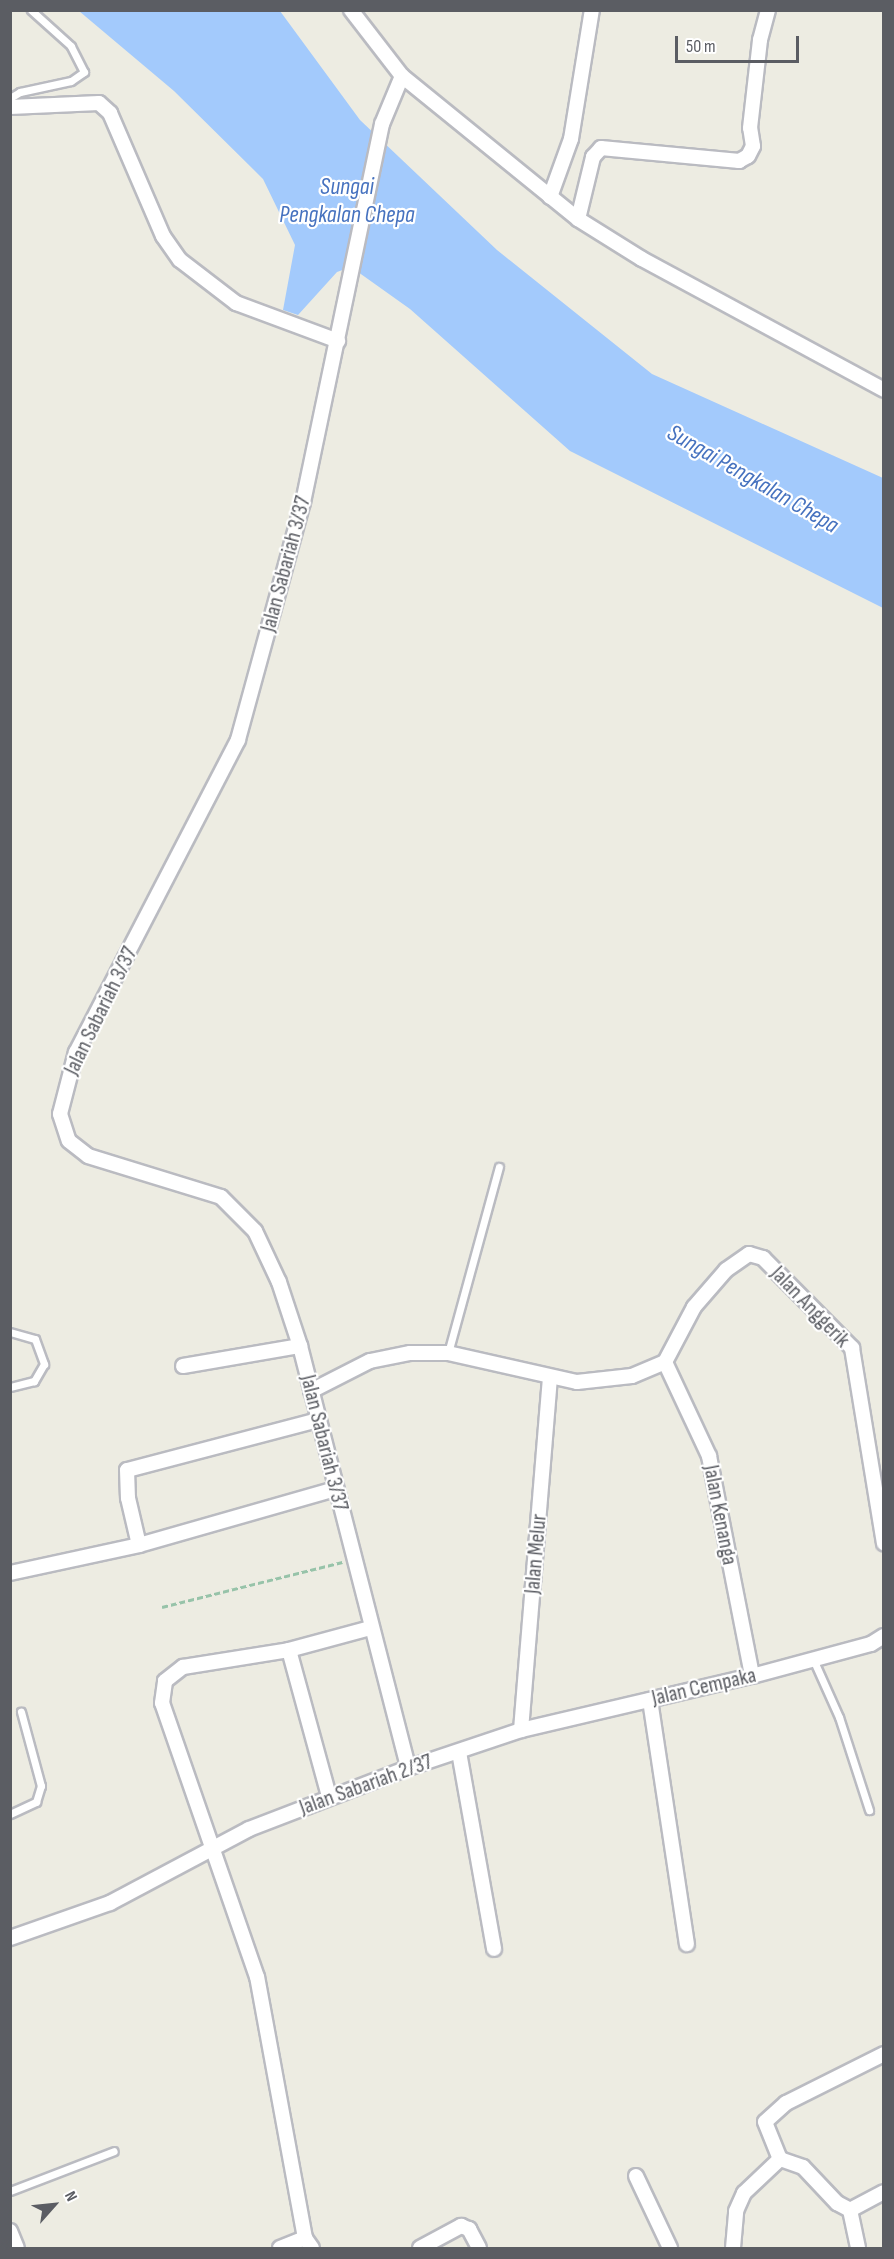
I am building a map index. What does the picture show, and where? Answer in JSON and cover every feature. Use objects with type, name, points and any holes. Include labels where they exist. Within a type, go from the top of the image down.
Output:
[{"type":"street","points":[[351,10],[402,76],[578,219],[642,259],[884,390]]},
{"type":"street","points":[[550,197],[571,139],[592,10]]},
{"type":"street","points":[[578,219],[593,157],[601,148],[739,161],[748,156],[753,146],[750,128],[760,40],[768,10]]},
{"type":"street","name":"Jalan Sabariah 3/37","points":[[402,76],[382,123],[350,290],[303,502],[238,740],[76,1052],[60,1114],[69,1141],[88,1156],[221,1197],[255,1231],[279,1282],[300,1346],[352,1560],[408,1768]]},
{"type":"street","points":[[10,107],[99,104],[110,113],[163,236],[180,260],[236,303],[338,341]]},
{"type":"street","name":"Jalan Anggerik","points":[[665,1362],[694,1307],[726,1270],[748,1254],[763,1258],[852,1348],[884,1543]]},
{"type":"street","points":[[183,1366],[300,1346]]},
{"type":"street","points":[[311,1391],[370,1361],[410,1353],[448,1353],[550,1378],[611,1380],[665,1362]]},
{"type":"street","name":"Jalan Kenanga","points":[[665,1362],[709,1456],[752,1676]]},
{"type":"street","name":"Jalan Melur","points":[[521,1730],[550,1378]]},
{"type":"street","points":[[139,1545],[128,1498],[127,1470],[318,1420]]},
{"type":"street","points":[[10,1573],[139,1545],[336,1489]]},
{"type":"street","points":[[280,2248],[309,2243],[257,1977],[214,1847],[172,1739],[162,1703],[165,1681],[183,1667],[289,1650],[370,1628]]},
{"type":"street","name":"Jalan Cempaka","points":[[521,1730],[752,1676],[884,1636]]},
{"type":"street","points":[[289,1650],[329,1796]]},
{"type":"street","points":[[650,1700],[687,1944]]},
{"type":"street","name":"Jalan Sabariah 2/37","points":[[10,1938],[110,1903],[214,1847],[329,1796],[521,1730]]},
{"type":"street","points":[[459,1752],[494,1949]]},
{"type":"street","points":[[858,2248],[850,2210],[803,2168],[780,2159],[765,2129],[772,2113],[884,2054]]},
{"type":"street","points":[[733,2248],[736,2211],[744,2193],[780,2159]]},
{"type":"street","points":[[636,2176],[670,2248]]},
{"type":"street","points":[[850,2210],[884,2192]]},
{"type":"street","points":[[420,2248],[461,2226],[469,2229],[479,2248]]},
{"type":"street","points":[[10,2231],[17,2248]]},
{"type":"lane","points":[[10,98],[20,92],[71,81],[84,72],[71,46],[31,10]]},
{"type":"lane","points":[[448,1353],[499,1167]]},
{"type":"lane","points":[[10,1332],[35,1339],[44,1364],[34,1382],[10,1387]]},
{"type":"lane","points":[[813,1659],[839,1717],[869,1810]]},
{"type":"lane","points":[[10,1814],[36,1802],[41,1786],[21,1712]]},
{"type":"lane","points":[[10,2192],[114,2151]]},
{"type":"path","points":[[162,1607],[352,1560]]},
{"type":"water","name":"Sungai Pengkalan Chepa","points":[[79,11],[280,11],[360,120],[497,250],[652,374],[883,478],[883,608],[570,451],[410,309],[351,267],[337,272],[298,315],[283,310],[295,245],[263,179],[174,91]]}]
